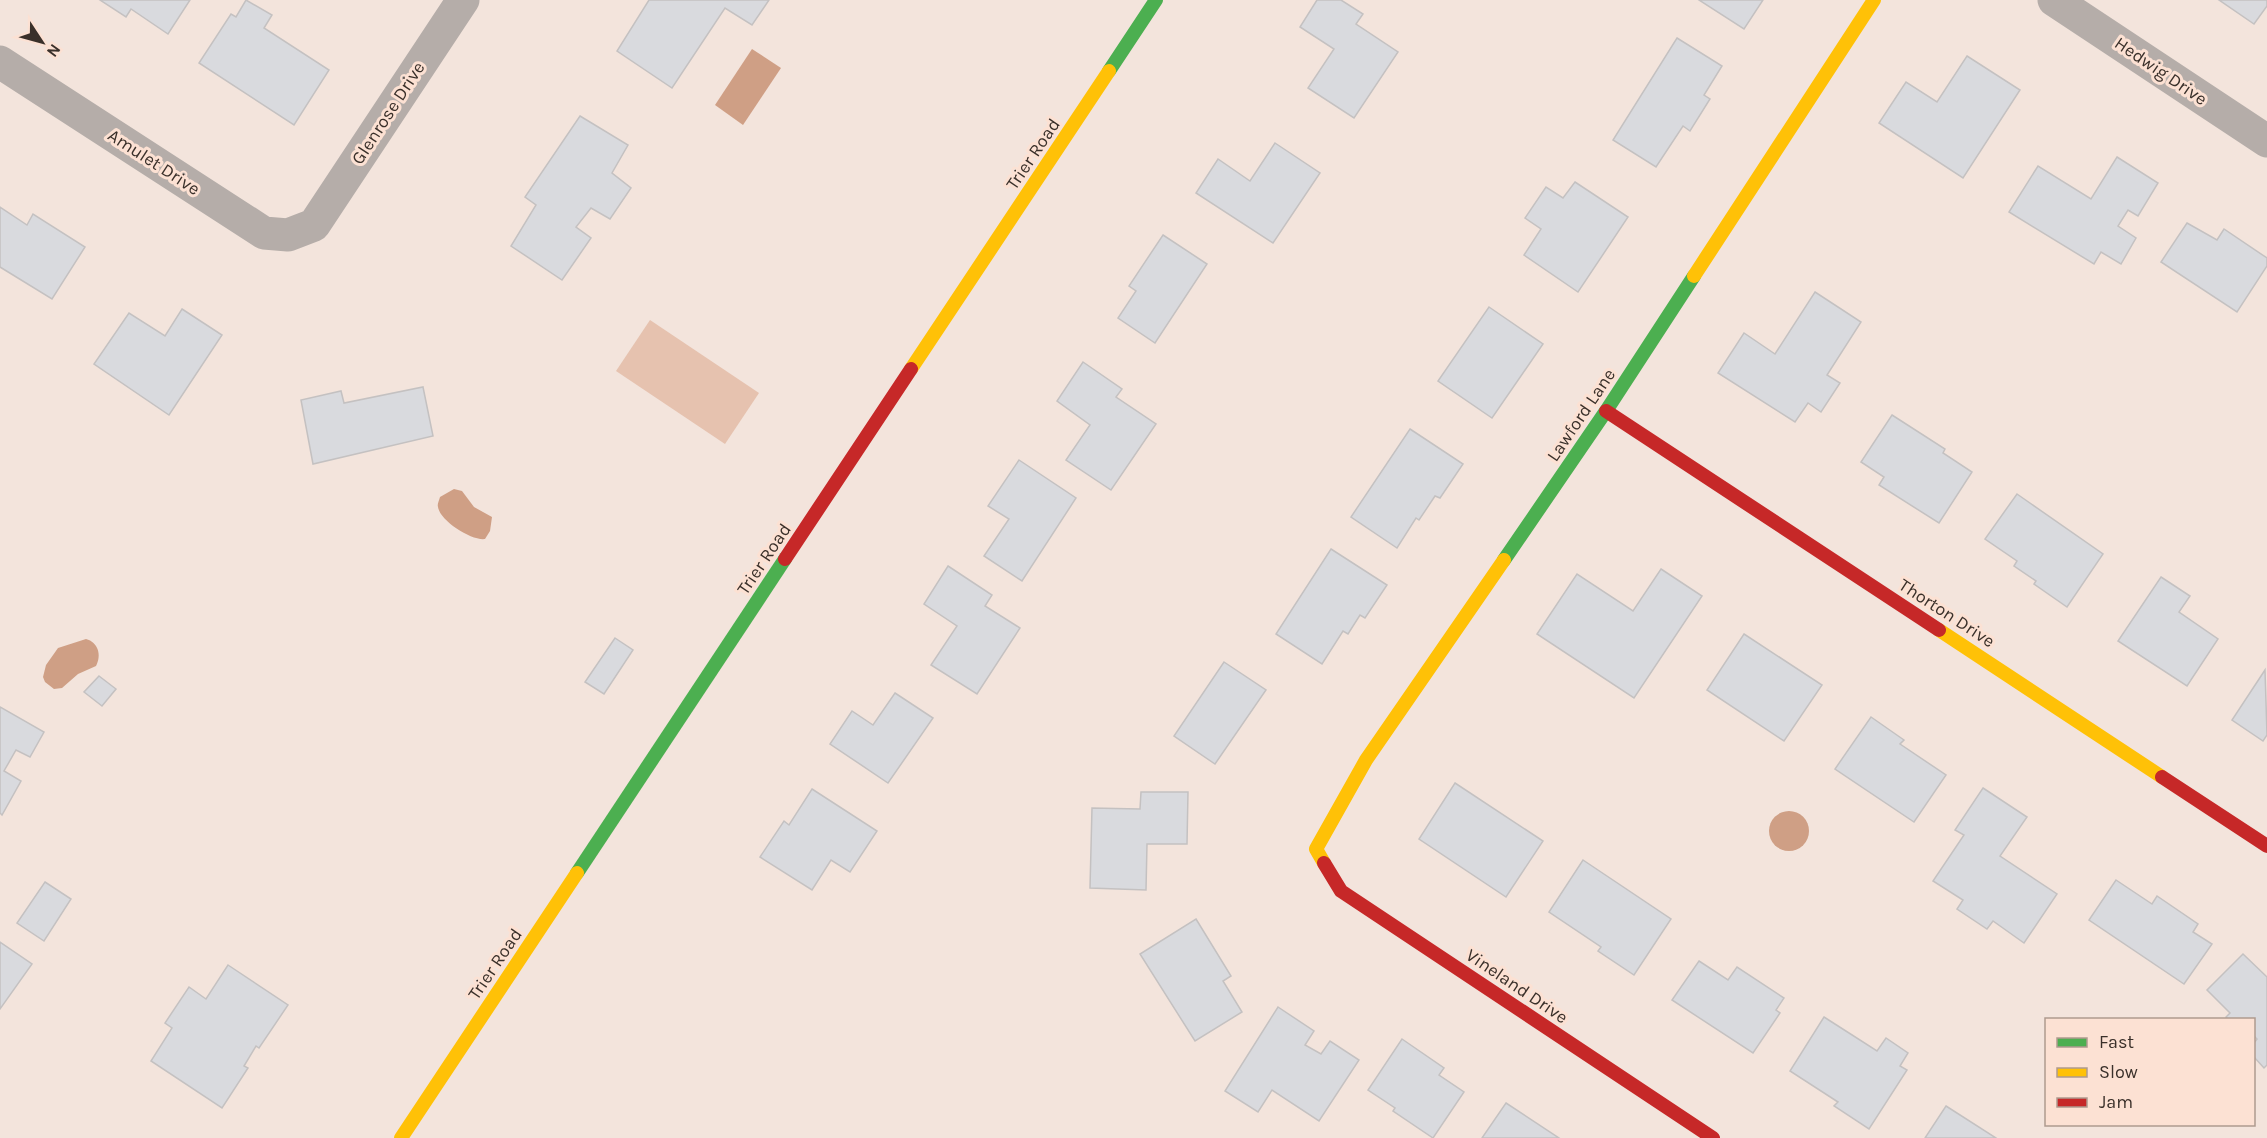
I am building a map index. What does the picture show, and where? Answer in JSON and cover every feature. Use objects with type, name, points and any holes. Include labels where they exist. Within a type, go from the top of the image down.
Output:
[{"type":"street","name":"Glenrose Drive","points":[[314,225],[463,0]]},
{"type":"street","name":"Trier Road","points":[[401,1138],[1156,0]]},
{"type":"street","name":"Lawford Lane","points":[[1316,849],[1366,760],[1606,411],[1874,0]]},
{"type":"street","name":"Hedwig Drive","points":[[2054,0],[2267,141]]},
{"type":"street","name":"Amulet Drive","points":[[0,62],[264,233],[288,235],[314,225]]},
{"type":"street","name":"Thorton Drive","points":[[1606,411],[2267,846]]},
{"type":"street","name":"Vineland Drive","points":[[1316,849],[1341,891],[1713,1138]]},
{"type":"shaded area","points":[[752,49],[781,68],[743,125],[715,105]]},
{"type":"shaded area","points":[[650,320],[759,393],[725,444],[616,371]]},
{"type":"shaded area","points":[[454,489],[462,491],[474,507],[492,517],[490,531],[485,539],[472,537],[457,529],[440,512],[438,505],[440,497]]},
{"type":"shaded area","points":[[86,639],[98,650],[99,658],[96,666],[78,674],[62,688],[54,689],[45,682],[43,677],[46,665],[58,648]]},
{"type":"shaded area","points":[[1789,811],[1803,817],[1809,831],[1803,845],[1789,851],[1775,845],[1769,831],[1775,817]]},
{"type":"building","points":[[100,0],[190,0],[168,34],[131,9],[126,17]]},
{"type":"building","points":[[246,0],[272,15],[264,28],[329,70],[294,125],[199,63],[231,14],[236,17]]},
{"type":"building","points":[[649,0],[769,0],[752,25],[725,8],[672,88],[617,51]]},
{"type":"building","points":[[1317,0],[1341,0],[1363,14],[1356,24],[1398,52],[1354,118],[1308,88],[1334,49],[1300,27]]},
{"type":"building","points":[[1699,0],[1763,0],[1744,29]]},
{"type":"building","points":[[2219,0],[2267,0],[2267,6],[2254,24]]},
{"type":"building","points":[[1677,38],[1722,66],[1704,95],[1710,99],[1690,131],[1683,126],[1656,167],[1613,140]]},
{"type":"building","points":[[1967,56],[2020,90],[1963,178],[1879,123],[1906,82],[1937,102]]},
{"type":"building","points":[[580,116],[628,145],[612,173],[631,188],[610,219],[591,208],[576,227],[591,238],[562,280],[511,246],[536,205],[525,197]]},
{"type":"building","points":[[1275,143],[1320,173],[1273,243],[1196,193],[1218,159],[1250,181]]},
{"type":"building","points":[[2117,157],[2158,183],[2138,216],[2128,210],[2118,226],[2136,238],[2121,264],[2101,252],[2094,264],[2009,212],[2038,166],[2091,199]]},
{"type":"building","points":[[1575,182],[1628,217],[1578,292],[1524,255],[1541,229],[1525,218],[1546,187],[1563,198]]},
{"type":"building","points":[[0,207],[27,225],[33,214],[85,247],[52,299],[0,267]]},
{"type":"building","points":[[2187,223],[2217,240],[2224,229],[2267,258],[2267,266],[2237,312],[2161,262]]},
{"type":"building","points":[[1163,235],[1207,264],[1155,343],[1118,318],[1136,291],[1129,286]]},
{"type":"building","points":[[1815,292],[1861,322],[1827,375],[1840,383],[1821,412],[1808,403],[1795,422],[1718,373],[1744,333],[1775,354]]},
{"type":"building","points":[[1489,307],[1543,344],[1492,418],[1438,381]]},
{"type":"building","points":[[182,309],[222,335],[169,415],[94,364],[129,313],[165,336]]},
{"type":"building","points":[[1083,362],[1122,389],[1116,397],[1156,424],[1111,490],[1066,460],[1090,425],[1057,401]]},
{"type":"building","points":[[423,387],[433,436],[313,464],[301,400],[341,391],[344,403]]},
{"type":"building","points":[[1892,415],[1945,449],[1943,453],[1972,472],[1939,523],[1879,485],[1884,477],[1861,462]]},
{"type":"building","points":[[1410,429],[1463,464],[1440,498],[1435,496],[1419,520],[1416,518],[1397,548],[1351,517]]},
{"type":"building","points":[[1019,460],[1076,498],[1022,581],[984,556],[1009,519],[988,506]]},
{"type":"building","points":[[2017,494],[2103,554],[2067,607],[2034,584],[2036,581],[2014,566],[2017,561],[1985,539]]},
{"type":"building","points":[[1331,549],[1387,585],[1365,618],[1360,615],[1348,634],[1343,631],[1322,664],[1276,634]]},
{"type":"building","points":[[948,566],[992,595],[985,606],[1020,628],[977,694],[931,665],[957,626],[924,604]]},
{"type":"building","points":[[1661,569],[1702,596],[1634,698],[1537,634],[1577,574],[1633,611]]},
{"type":"building","points":[[2161,577],[2190,596],[2179,612],[2218,639],[2187,686],[2118,641]]},
{"type":"building","points":[[1744,634],[1822,685],[1784,741],[1707,690]]},
{"type":"building","points":[[615,638],[633,650],[604,694],[585,682]]},
{"type":"building","points":[[1224,662],[1266,690],[1215,764],[1174,736]]},
{"type":"building","points":[[2265,670],[2267,735],[2263,741],[2232,720]]},
{"type":"building","points":[[99,676],[116,689],[102,706],[84,692]]},
{"type":"building","points":[[895,693],[933,718],[888,783],[830,744],[852,711],[873,725]]},
{"type":"building","points":[[0,707],[44,732],[30,757],[16,750],[4,771],[21,781],[2,815],[0,813]]},
{"type":"building","points":[[1871,717],[1904,740],[1900,744],[1946,775],[1914,822],[1835,769]]},
{"type":"building","points":[[1455,783],[1543,841],[1506,897],[1419,839]]},
{"type":"building","points":[[1983,788],[2027,817],[2000,856],[2057,894],[2024,943],[1993,921],[1987,929],[1957,909],[1963,900],[1933,881],[1964,835],[1955,830]]},
{"type":"building","points":[[812,789],[877,831],[850,872],[831,860],[812,890],[760,857],[784,821],[789,825]]},
{"type":"building","points":[[1141,792],[1188,792],[1187,844],[1147,844],[1146,890],[1090,888],[1092,808],[1140,809]]},
{"type":"building","points":[[1583,860],[1671,919],[1634,975],[1598,951],[1601,947],[1549,912]]},
{"type":"building","points":[[2116,880],[2152,904],[2157,896],[2198,924],[2193,932],[2212,944],[2184,984],[2089,920]]},
{"type":"building","points":[[45,882],[71,899],[44,941],[17,923]]},
{"type":"building","points":[[1196,919],[1231,976],[1223,981],[1242,1012],[1195,1041],[1140,954]]},
{"type":"building","points":[[0,942],[32,964],[0,1009]]},
{"type":"building","points":[[2243,954],[2267,977],[2267,1065],[2264,1068],[2255,1058],[2257,1039],[2255,1037],[2255,1018],[2227,1018],[2230,1013],[2207,990]]},
{"type":"building","points":[[1699,961],[1728,980],[1737,967],[1784,998],[1776,1010],[1780,1013],[1753,1053],[1672,1000]]},
{"type":"building","points":[[228,965],[288,1005],[259,1048],[256,1046],[244,1066],[248,1068],[222,1108],[151,1061],[172,1028],[165,1023],[189,987],[206,999]]},
{"type":"building","points":[[1278,1007],[1314,1031],[1305,1045],[1321,1054],[1330,1041],[1359,1060],[1319,1121],[1272,1090],[1258,1112],[1225,1091]]},
{"type":"building","points":[[1824,1017],[1877,1051],[1886,1038],[1908,1053],[1900,1066],[1907,1070],[1869,1129],[1834,1106],[1838,1102],[1790,1071]]},
{"type":"building","points":[[1402,1039],[1444,1068],[1439,1075],[1464,1092],[1433,1138],[1393,1111],[1395,1108],[1368,1090]]},
{"type":"building","points":[[1506,1103],[1559,1138],[1482,1138]]},
{"type":"building","points":[[1946,1106],[1996,1138],[1925,1138]]},
{"type":"traffic: fast","points":[[1109,71],[1156,0]]},
{"type":"traffic: fast","points":[[1504,560],[1606,411],[1694,276]]},
{"type":"traffic: fast","points":[[577,873],[785,559]]},
{"type":"traffic: slow","points":[[1694,276],[1874,0]]},
{"type":"traffic: slow","points":[[911,369],[1109,71]]},
{"type":"traffic: slow","points":[[1324,863],[1316,849],[1366,760],[1504,560]]},
{"type":"traffic: slow","points":[[1939,630],[2162,777]]},
{"type":"traffic: slow","points":[[401,1138],[577,873]]},
{"type":"traffic: jam","points":[[785,559],[911,369]]},
{"type":"traffic: jam","points":[[1606,411],[1939,630]]},
{"type":"traffic: jam","points":[[2162,777],[2267,846]]},
{"type":"traffic: jam","points":[[1324,863],[1341,891],[1713,1138]]}]
